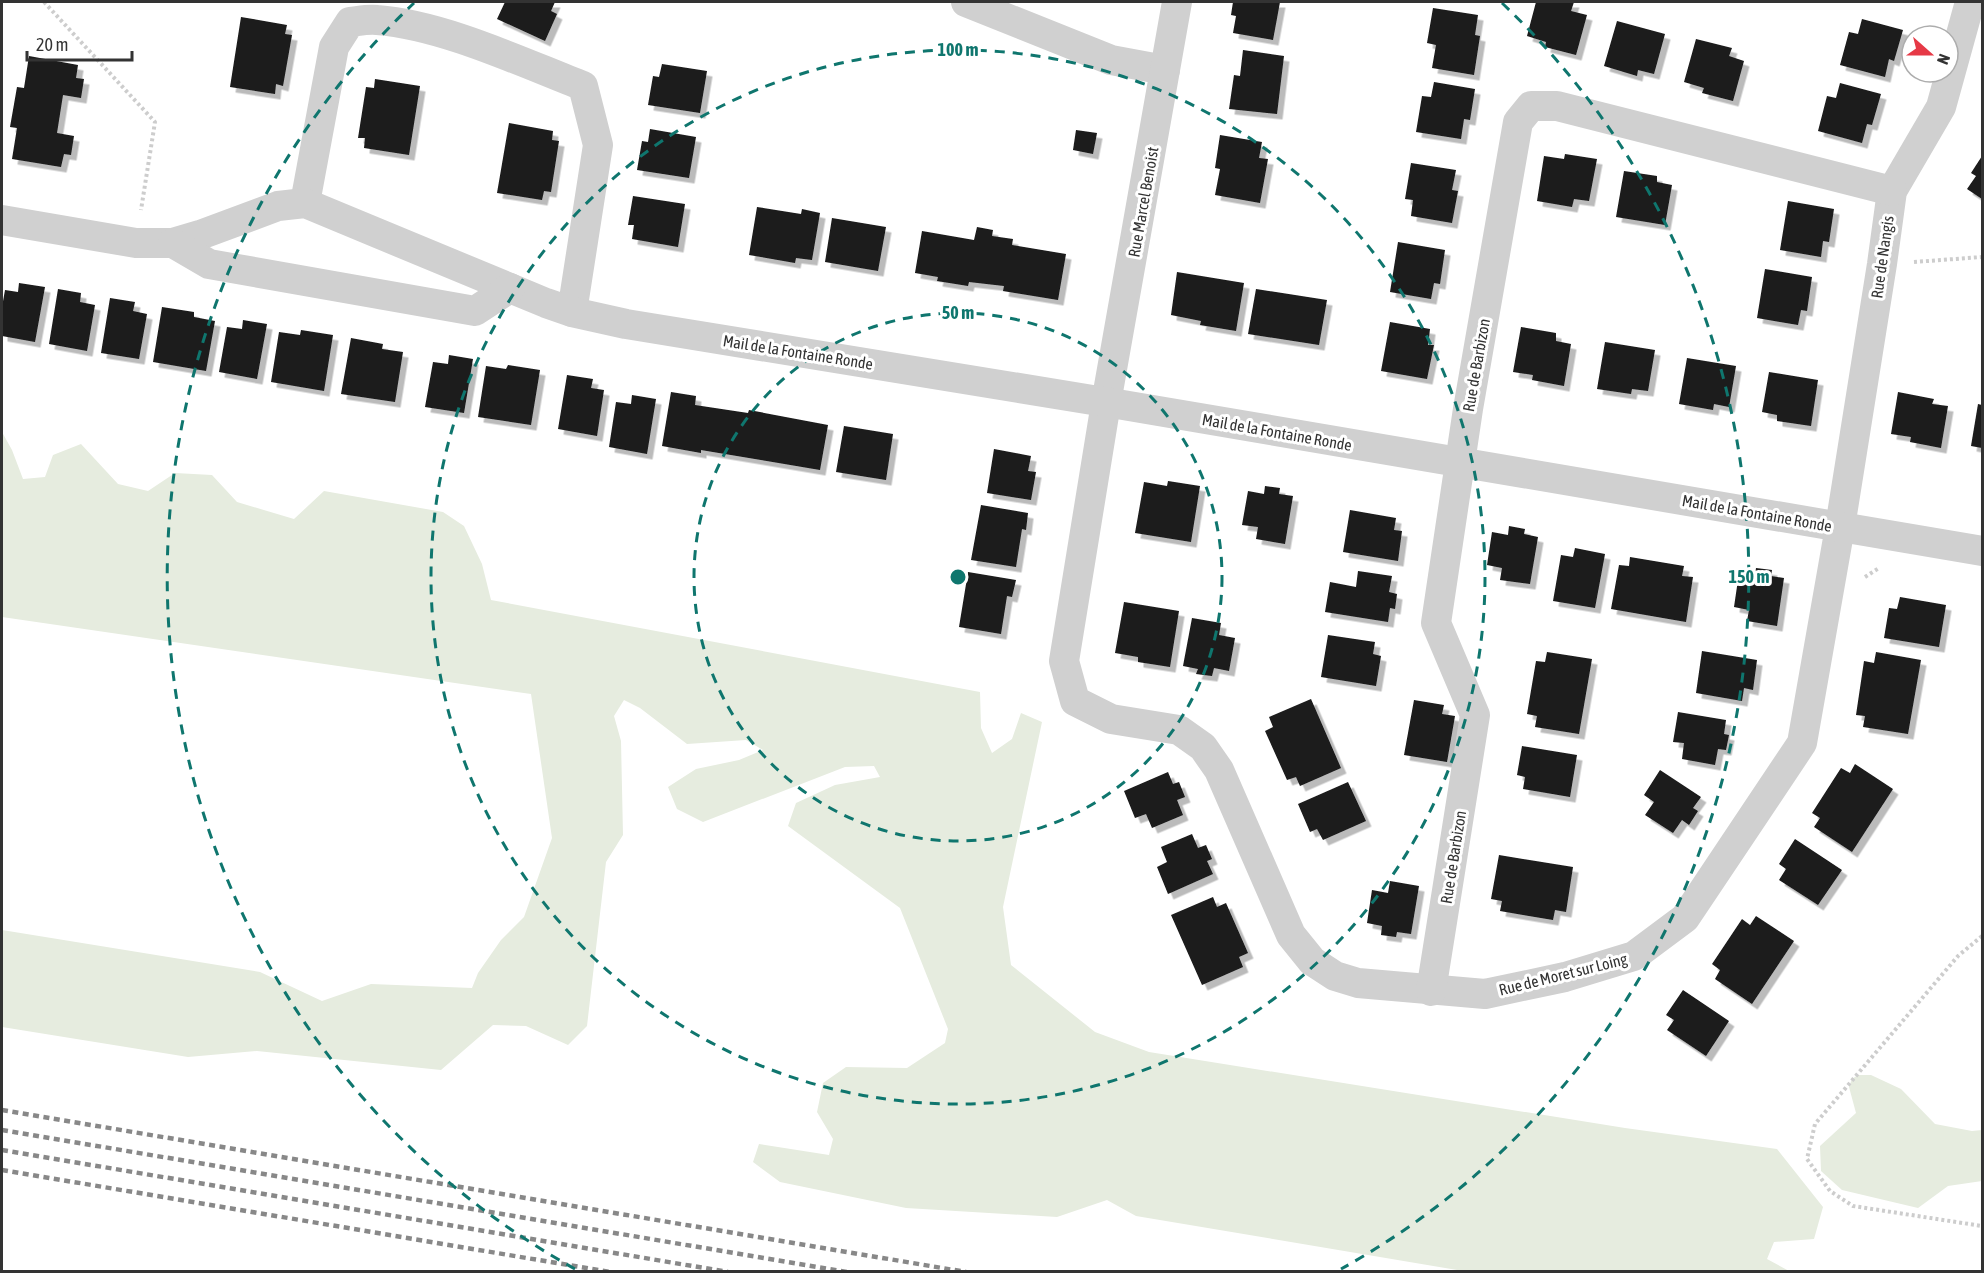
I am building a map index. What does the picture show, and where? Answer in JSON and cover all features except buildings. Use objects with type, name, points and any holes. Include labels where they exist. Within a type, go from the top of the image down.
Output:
[{"type":"street","points":[[966,2],[1023,13],[1111,60],[1165,70]]},
{"type":"street","name":"Rue Marcel Benoist","points":[[1075,701],[1064,661],[1106,403],[1177,2]]},
{"type":"street","name":"Rue de Nangis","points":[[1840,527],[1892,191],[1941,107],[1970,2]]},
{"type":"street","points":[[2,220],[136,243],[174,243],[278,206],[305,203],[334,47],[350,22],[375,19],[412,25],[461,40],[583,86],[598,145],[573,312]]},
{"type":"street","name":"Rue de Barbizon","points":[[1431,991],[1475,715],[1436,623],[1468,409],[1518,122],[1531,106],[1557,106],[1892,191]]},
{"type":"street","name":"Mail de la Fontaine Ronde","points":[[305,203],[573,312],[626,324],[1983,551]]},
{"type":"street","points":[[174,243],[209,264],[475,311],[510,288]]},
{"type":"street","name":"Rue de Moret sur Loing","points":[[1075,701],[1111,719],[1179,730],[1203,747],[1219,770],[1291,935],[1312,961],[1335,976],[1358,983],[1485,994],[1565,977],[1634,956],[1685,918],[1802,743],[1840,527]]},
{"type":"path","points":[[44,2],[155,122],[136,243]]},
{"type":"path","points":[[1882,264],[1983,257]]},
{"type":"path","points":[[1983,936],[1958,956],[1815,1124],[1807,1159],[1830,1191],[1853,1206],[1983,1226]]},
{"type":"shaded area","points":[[2,432],[23,479],[45,477],[53,455],[81,444],[118,484],[148,491],[175,473],[212,475],[237,502],[294,519],[324,491],[443,512],[464,526],[482,564],[491,600],[980,692],[981,728],[992,753],[1012,739],[1021,713],[1042,722],[1003,907],[1011,965],[1095,1032],[1149,1052],[1625,1128],[1777,1149],[1823,1207],[1814,1239],[1774,1242],[1767,1259],[1789,1271],[1463,1271],[1136,1216],[1107,1200],[1057,1217],[906,1208],[780,1182],[753,1162],[759,1144],[829,1155],[833,1139],[817,1112],[823,1083],[846,1067],[907,1068],[945,1043],[948,1029],[900,908],[788,826],[796,803],[835,785],[880,777],[874,766],[845,767],[703,822],[677,809],[668,787],[696,769],[739,760],[763,750],[746,740],[687,744],[640,708],[624,700],[614,716],[621,741],[623,835],[606,862],[587,1026],[568,1045],[526,1026],[493,1025],[441,1070],[257,1051],[188,1057],[2,1027],[2,930],[260,972],[322,1001],[371,984],[472,988],[478,973],[501,940],[524,917],[552,838],[531,694],[2,617]]},
{"type":"shaded area","points":[[1858,1075],[1871,1075],[1901,1089],[1935,1124],[1972,1131],[1982,1130],[1982,1181],[1948,1186],[1918,1208],[1842,1190],[1821,1171],[1820,1146],[1856,1113],[1849,1087],[1852,1079]]},
{"type":"railway","points":[[2,1110],[966,1272]]},
{"type":"railway","points":[[2,1130],[847,1272]]},
{"type":"railway","points":[[2,1150],[728,1272]]},
{"type":"railway","points":[[2,1170],[610,1272]]}]
